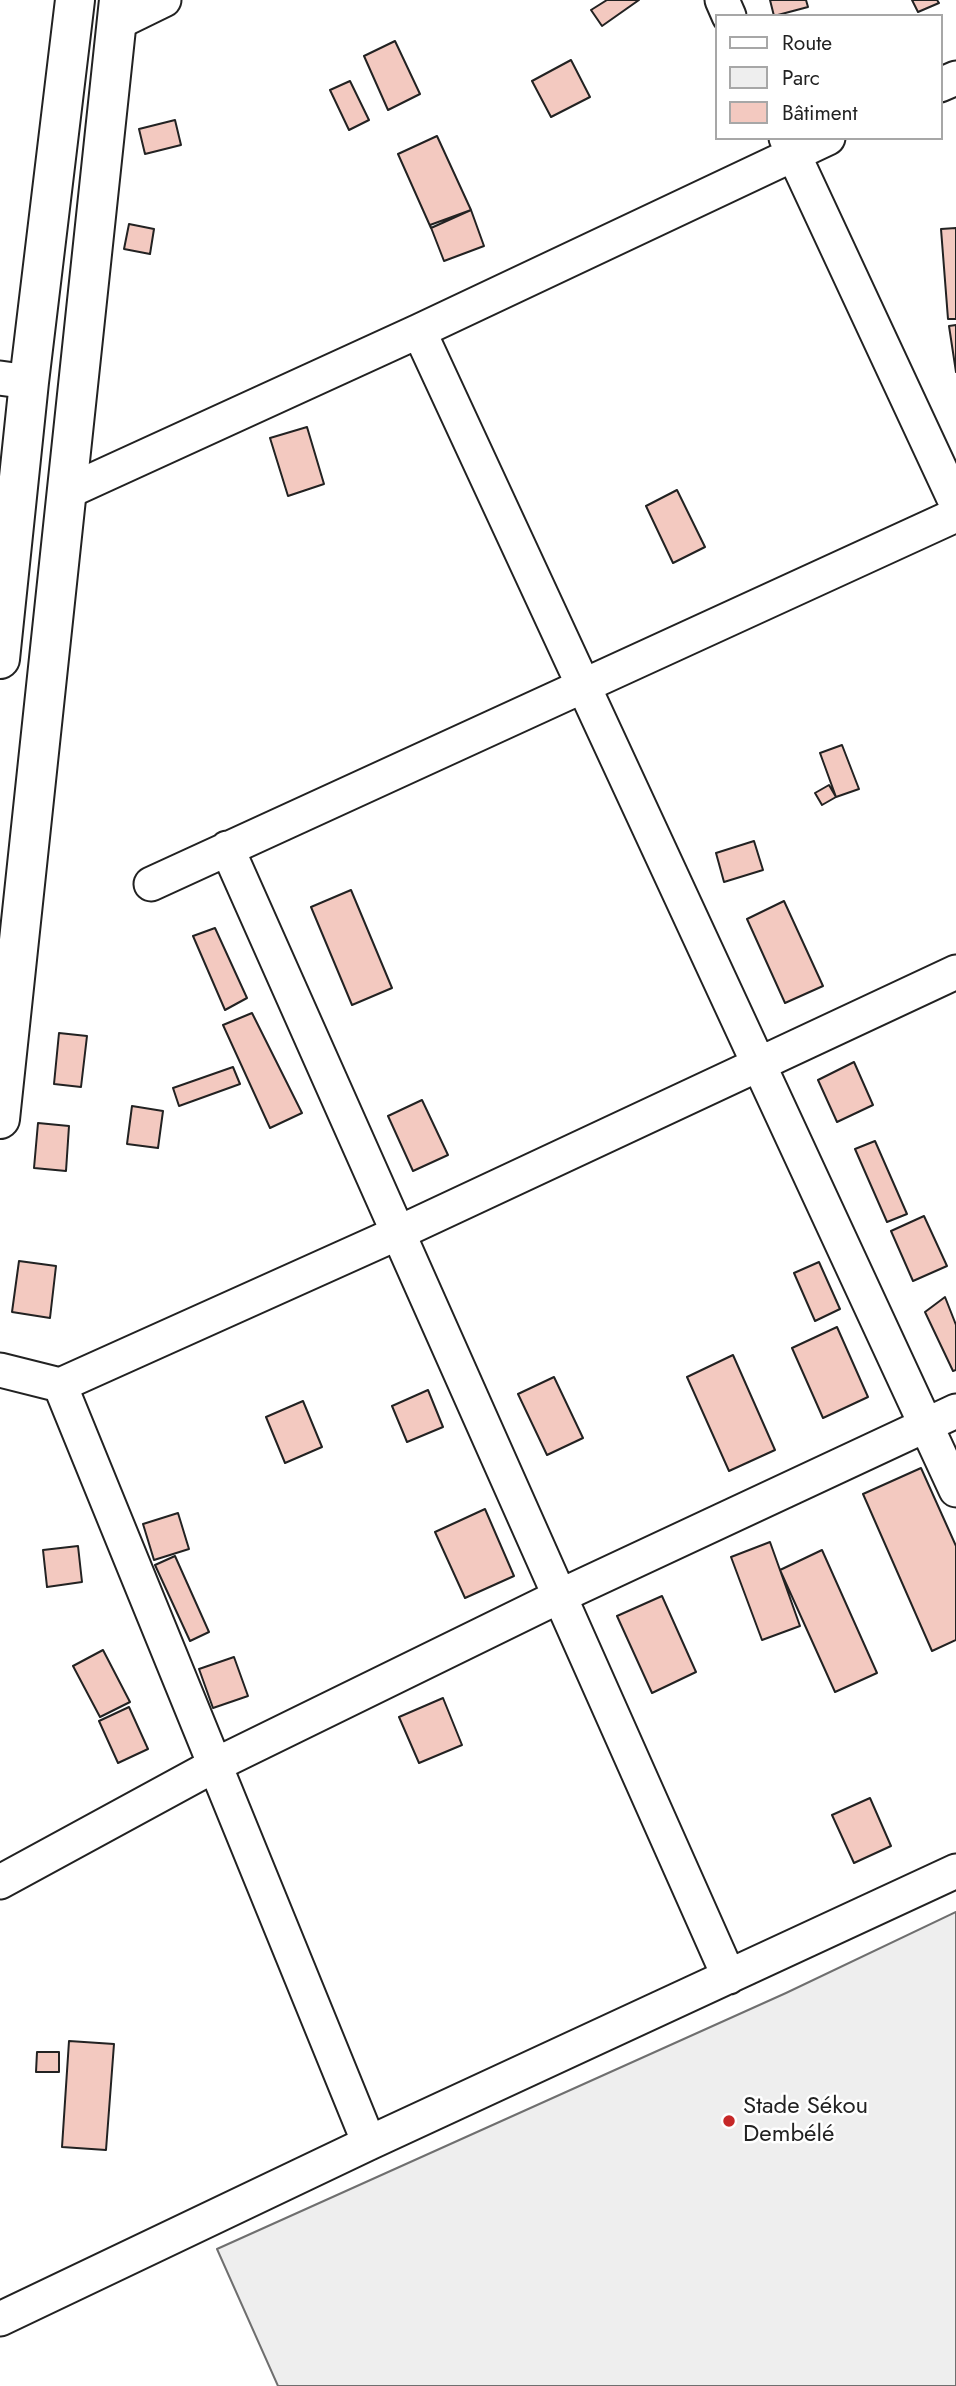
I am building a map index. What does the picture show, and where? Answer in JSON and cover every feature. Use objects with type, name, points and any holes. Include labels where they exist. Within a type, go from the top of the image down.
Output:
[{"type":"main road","points":[[0,659],[15,380],[75,0]]},
{"type":"main road","points":[[0,1119],[118,11]]},
{"type":"street","points":[[118,11],[164,0]]},
{"type":"street","points":[[66,492],[419,331],[790,146],[818,140]]},
{"type":"street","points":[[790,146],[956,503]]},
{"type":"street","points":[[419,331],[956,1490]]},
{"type":"street","points":[[151,884],[956,515]]},
{"type":"street","points":[[227,848],[729,1976]]},
{"type":"street","points":[[0,1370],[60,1385],[398,1233],[956,972]]},
{"type":"street","points":[[60,1385],[369,2143]]},
{"type":"street","points":[[0,1882],[215,1765],[560,1596],[956,1411]]},
{"type":"street","points":[[0,2319],[369,2143],[956,1871]]},
{"type":"green space","name":"Stade Sékou Dembélé","points":[[956,1912],[956,2386],[278,2386],[217,2249],[786,1993]]},
{"type":"building","points":[[607,0],[639,0],[602,26],[591,10]]},
{"type":"building","points":[[770,0],[806,0],[808,7],[774,14]]},
{"type":"building","points":[[912,0],[937,0],[939,3],[918,12]]},
{"type":"building","points":[[395,41],[420,94],[388,110],[364,56]]},
{"type":"building","points":[[571,60],[590,97],[551,117],[532,81]]},
{"type":"building","points":[[350,81],[369,120],[349,130],[330,90]]},
{"type":"building","points":[[175,120],[181,145],[145,154],[139,129]]},
{"type":"building","points":[[437,136],[471,210],[431,228],[398,154]]},
{"type":"building","points":[[471,210],[484,246],[444,261],[430,225]]},
{"type":"building","points":[[129,224],[154,229],[150,254],[124,249]]},
{"type":"building","points":[[956,228],[956,319],[948,319],[941,229]]},
{"type":"building","points":[[956,325],[956,372],[949,326]]},
{"type":"building","points":[[307,427],[324,484],[288,496],[270,438]]},
{"type":"building","points":[[677,490],[705,547],[673,563],[646,506]]},
{"type":"building","points":[[842,745],[859,789],[836,797],[820,753]]},
{"type":"building","points":[[829,785],[836,797],[822,805],[815,793]]},
{"type":"building","points":[[754,841],[763,870],[724,882],[716,853]]},
{"type":"building","points":[[351,890],[392,988],[352,1005],[311,907]]},
{"type":"building","points":[[784,901],[823,986],[785,1003],[747,919]]},
{"type":"building","points":[[215,928],[247,998],[225,1010],[193,936]]},
{"type":"building","points":[[252,1013],[302,1113],[270,1128],[223,1025]]},
{"type":"building","points":[[59,1033],[87,1036],[81,1087],[54,1084]]},
{"type":"building","points":[[854,1062],[873,1105],[837,1122],[818,1080]]},
{"type":"building","points":[[233,1067],[240,1084],[179,1106],[173,1088]]},
{"type":"building","points":[[422,1100],[448,1155],[413,1171],[388,1116]]},
{"type":"building","points":[[132,1106],[163,1111],[158,1148],[127,1144]]},
{"type":"building","points":[[38,1123],[69,1126],[66,1171],[34,1168]]},
{"type":"building","points":[[875,1141],[907,1214],[887,1222],[855,1149]]},
{"type":"building","points":[[924,1216],[947,1266],[913,1281],[891,1231]]},
{"type":"building","points":[[19,1261],[56,1266],[50,1318],[12,1312]]},
{"type":"building","points":[[819,1262],[840,1309],[815,1321],[794,1273]]},
{"type":"building","points":[[945,1297],[956,1325],[956,1370],[953,1371],[925,1312]]},
{"type":"building","points":[[837,1327],[868,1397],[823,1418],[792,1348]]},
{"type":"building","points":[[733,1355],[775,1450],[729,1471],[687,1377]]},
{"type":"building","points":[[554,1377],[583,1438],[547,1455],[518,1394]]},
{"type":"building","points":[[428,1390],[443,1427],[407,1442],[392,1406]]},
{"type":"building","points":[[303,1401],[322,1447],[285,1463],[266,1417]]},
{"type":"building","points":[[921,1468],[956,1546],[956,1640],[932,1651],[863,1494]]},
{"type":"building","points":[[485,1509],[514,1576],[465,1598],[435,1532]]},
{"type":"building","points":[[178,1513],[189,1549],[154,1560],[143,1524]]},
{"type":"building","points":[[770,1542],[800,1626],[762,1640],[731,1557]]},
{"type":"building","points":[[78,1546],[82,1582],[47,1587],[43,1550]]},
{"type":"building","points":[[822,1550],[877,1673],[835,1692],[780,1570]]},
{"type":"building","points":[[175,1556],[209,1632],[190,1641],[155,1565]]},
{"type":"building","points":[[662,1596],[696,1672],[652,1693],[617,1616]]},
{"type":"building","points":[[103,1650],[130,1702],[100,1717],[73,1666]]},
{"type":"building","points":[[234,1657],[248,1696],[213,1708],[199,1669]]},
{"type":"building","points":[[443,1698],[462,1745],[419,1763],[399,1717]]},
{"type":"building","points":[[129,1707],[148,1749],[118,1763],[99,1721]]},
{"type":"building","points":[[870,1798],[891,1846],[854,1863],[832,1815]]},
{"type":"building","points":[[69,2041],[114,2044],[106,2150],[62,2147]]},
{"type":"building","points":[[37,2052],[59,2052],[59,2072],[36,2072]]},
{"type":"place","name":"Stade Sékou Dembélé","points":[[729,2121]]}]
